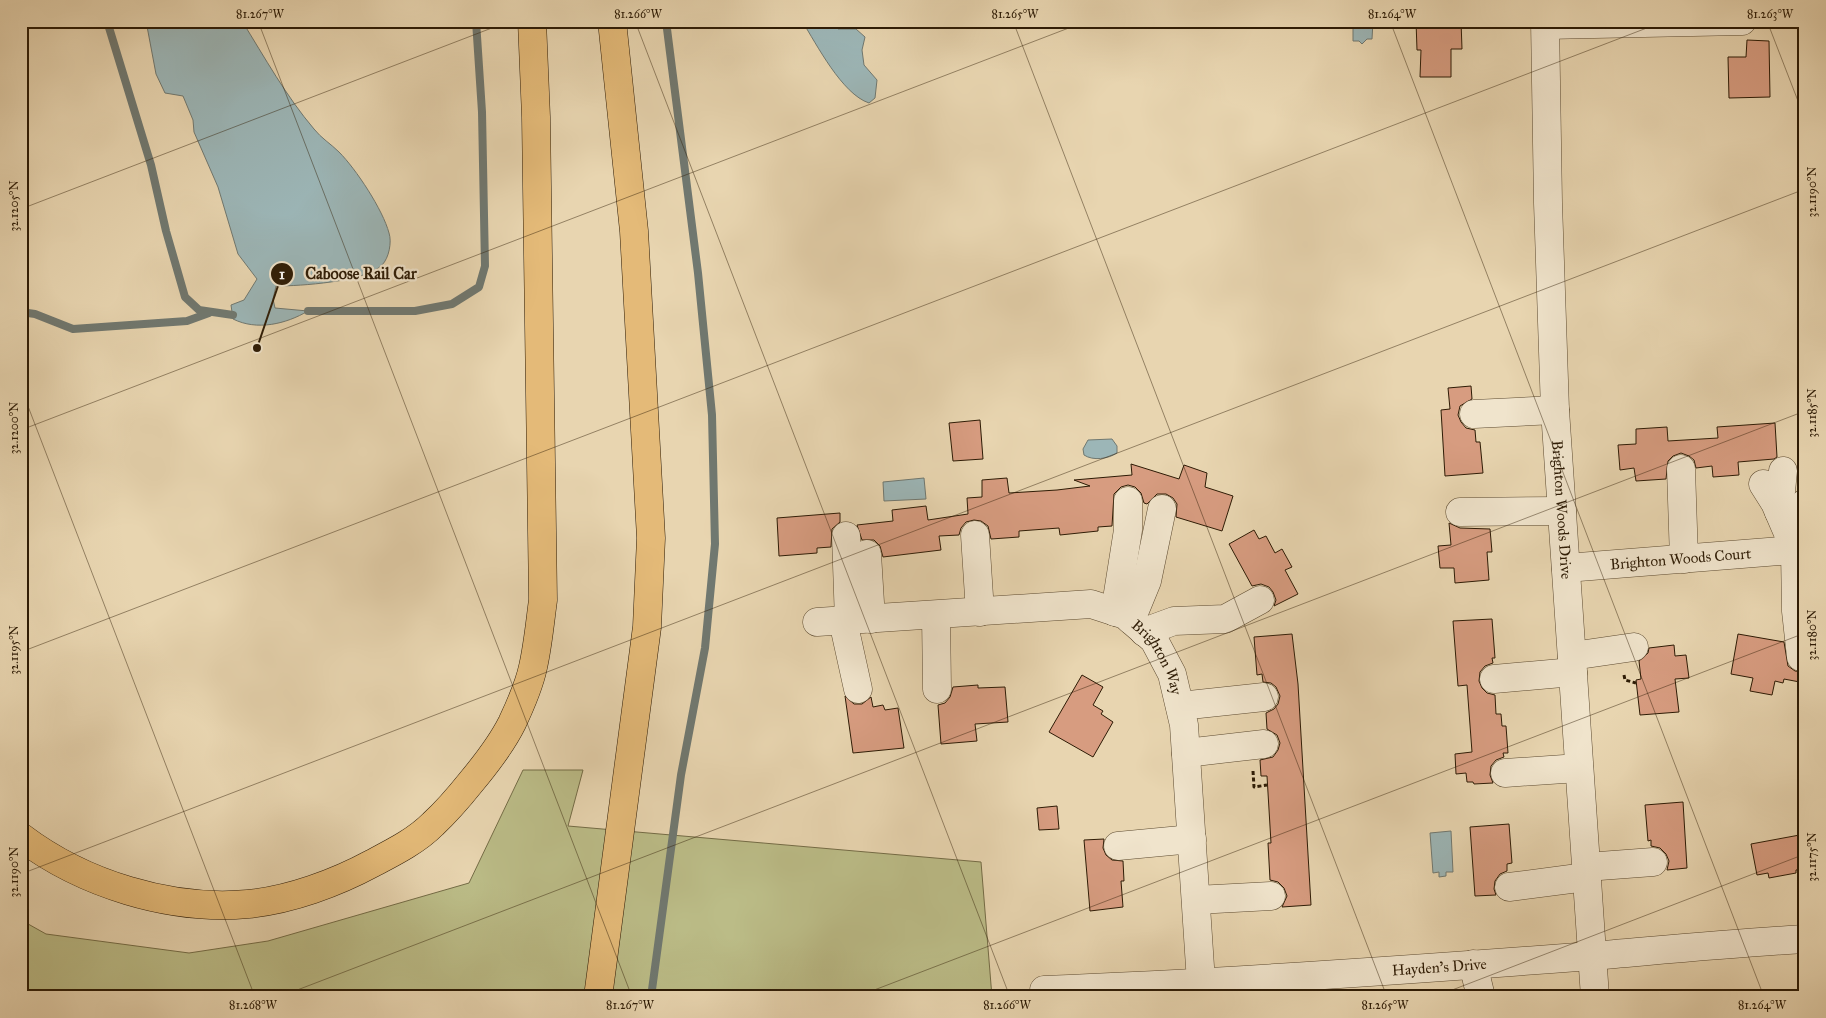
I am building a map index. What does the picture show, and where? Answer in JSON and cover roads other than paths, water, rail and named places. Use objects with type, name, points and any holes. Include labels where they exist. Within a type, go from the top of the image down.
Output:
[{"type":"main road","points":[[21,837],[67,866],[90,876],[168,900],[194,904],[248,904],[284,897],[359,871],[413,841],[453,804],[500,744],[522,701],[533,668],[543,600],[536,117],[532,21]]},
{"type":"main road","points":[[598,997],[647,627],[651,538],[634,231],[612,21]]},
{"type":"street","points":[[1545,23],[1742,21]]},
{"type":"street","name":"Brighton Woods Drive","points":[[1545,23],[1548,203],[1555,410],[1595,997]]},
{"type":"street","points":[[1474,414],[1555,410]]},
{"type":"street","points":[[1681,469],[1684,560]]},
{"type":"street","points":[[1773,477],[1779,512],[1802,556]]},
{"type":"street","points":[[1128,500],[1130,621]]},
{"type":"street","points":[[1801,657],[1796,611],[1805,502]]},
{"type":"street","points":[[1130,621],[1147,581],[1162,509]]},
{"type":"street","points":[[1460,512],[1562,511]]},
{"type":"street","points":[[975,535],[980,612]]},
{"type":"street","points":[[846,536],[845,621],[858,689]]},
{"type":"street","points":[[845,621],[867,554]]},
{"type":"street","name":"Brighton Woods Court","points":[[1566,568],[1684,560],[1802,556]]},
{"type":"street","points":[[1130,621],[1224,619],[1260,600]]},
{"type":"street","name":"Brighton Way","points":[[845,621],[1091,604],[1130,621],[1154,640],[1172,674],[1184,724],[1202,990]]},
{"type":"street","points":[[936,615],[937,689]]},
{"type":"street","points":[[1494,679],[1572,664],[1634,647]]},
{"type":"street","points":[[1180,706],[1264,697]]},
{"type":"street","points":[[1186,753],[1264,744]]},
{"type":"street","points":[[1505,773],[1579,768]]},
{"type":"street","points":[[1118,846],[1192,839]]},
{"type":"street","points":[[1509,887],[1586,872],[1653,862]]},
{"type":"street","points":[[1196,900],[1271,896]]},
{"type":"street","name":"Hayden's Drive","points":[[1044,990],[1102,992],[1202,990],[1473,964],[1738,943],[1805,940]]},
{"type":"street","points":[[1473,964],[1481,997]]},
{"type":"water","points":[[146,21],[242,21],[294,103],[317,132],[346,159],[375,202],[390,237],[388,254],[382,265],[374,271],[332,282],[276,286],[273,299],[275,308],[308,311],[299,316],[281,322],[261,325],[242,323],[233,319],[231,305],[244,300],[257,279],[238,254],[218,187],[194,132],[193,120],[183,96],[165,93],[156,74]]},
{"type":"water","points":[[802,21],[830,21],[838,29],[856,29],[865,37],[862,50],[864,65],[877,80],[875,98],[869,103],[849,90],[831,68]]},
{"type":"water","points":[[1353,21],[1373,21],[1372,39],[1367,39],[1362,44],[1359,41],[1353,41]]},
{"type":"water","points":[[1112,439],[1117,446],[1117,453],[1109,457],[1100,458],[1084,455],[1083,449],[1088,440]]},
{"type":"water","points":[[924,478],[926,499],[884,501],[883,482]]},
{"type":"water","points":[[1451,831],[1453,872],[1446,872],[1446,876],[1439,877],[1439,872],[1433,873],[1430,833]]},
{"type":"waterway","points":[[107,21],[151,165],[166,231],[185,297],[199,310],[233,315]]},
{"type":"waterway","points":[[308,311],[415,311],[452,304],[479,287],[485,266],[482,112],[476,21]]},
{"type":"waterway","points":[[651,997],[681,775],[705,648],[715,544],[712,415],[698,273],[666,21]]},
{"type":"waterway","points":[[21,312],[35,314],[73,329],[187,321],[209,313]]},
{"type":"place","name":"Caboose Rail Car","points":[[257,348]]}]
